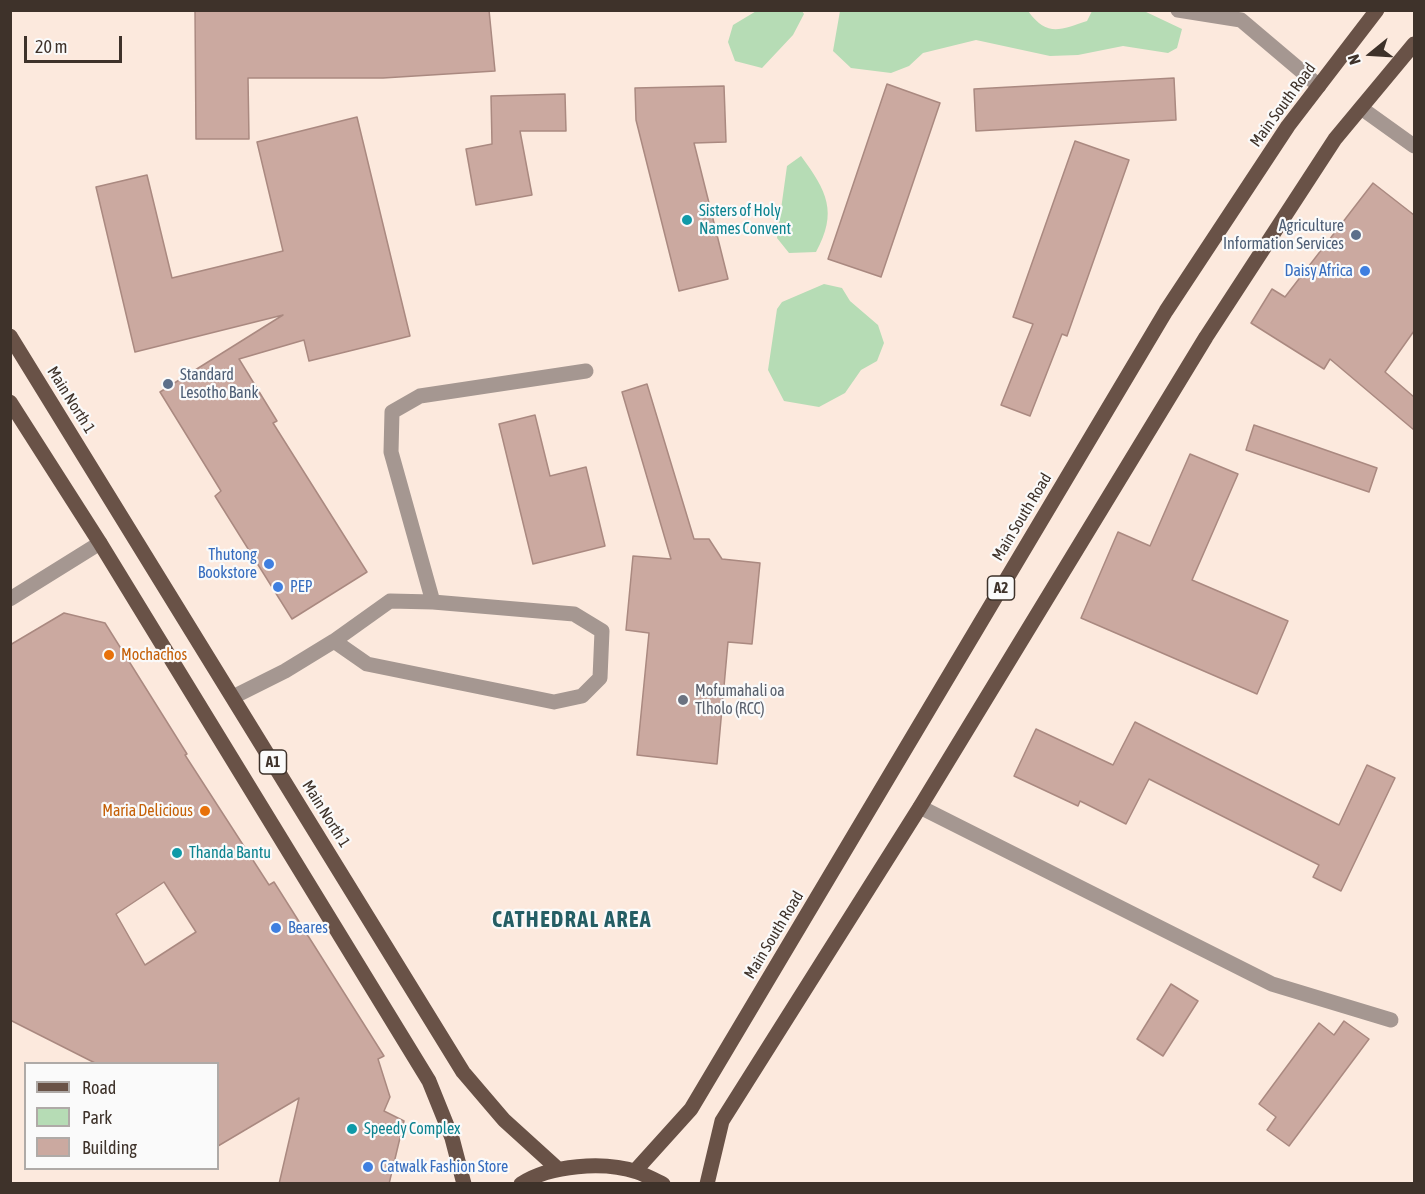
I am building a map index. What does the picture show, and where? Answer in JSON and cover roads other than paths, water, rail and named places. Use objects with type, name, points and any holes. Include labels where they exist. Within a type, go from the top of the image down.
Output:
[{"type":"main road","name":"Main South Road","points":[[635,1171],[691,1109],[1166,311],[1288,126],[1377,10]]},
{"type":"main road","points":[[707,1184],[722,1121],[920,807],[1206,337],[1335,139],[1414,44]]},
{"type":"main road","name":"Main North 1","points":[[10,336],[464,1072],[504,1120],[558,1169]]},
{"type":"main road","name":"A1","points":[[10,402],[100,543],[429,1080],[452,1138],[464,1184]]},
{"type":"main road","points":[[521,1184],[558,1169],[597,1165],[635,1171],[663,1184]]},
{"type":"street","points":[[1178,10],[1241,20],[1319,86]]},
{"type":"street","points":[[1361,108],[1414,146]]},
{"type":"street","points":[[433,602],[391,452],[392,412],[420,396],[586,371]]},
{"type":"street","points":[[10,599],[100,543]]},
{"type":"street","points":[[233,697],[285,671],[334,641],[390,601],[433,602],[574,614],[602,631],[600,678],[582,696],[554,702],[367,664],[334,641]]},
{"type":"street","points":[[920,807],[1272,984],[1391,1020]]},
{"type":"place","name":"Sisters of Holy Names Convent","points":[[687,220]]},
{"type":"place","name":"Agriculture Information Services","points":[[1356,235]]},
{"type":"place","name":"Daisy Africa","points":[[1365,271]]},
{"type":"place","name":"Standard Lesotho Bank","points":[[168,384]]},
{"type":"place","name":"Thutong Bookstore","points":[[269,564]]},
{"type":"place","name":"PEP","points":[[278,587]]},
{"type":"place","name":"Mochachos","points":[[109,655]]},
{"type":"place","name":"Mofumahali oa Tlholo (RCC)","points":[[683,700]]},
{"type":"place","name":"Maria Delicious","points":[[205,811]]},
{"type":"place","name":"Thanda Bantu","points":[[177,853]]},
{"type":"place","name":"Beares","points":[[276,928]]},
{"type":"place","name":"Speedy Complex","points":[[352,1129]]},
{"type":"place","name":"Catwalk Fashion Store","points":[[368,1167]]},
{"type":"district","name":"CATHEDRAL AREA","points":[[572,920]]}]
